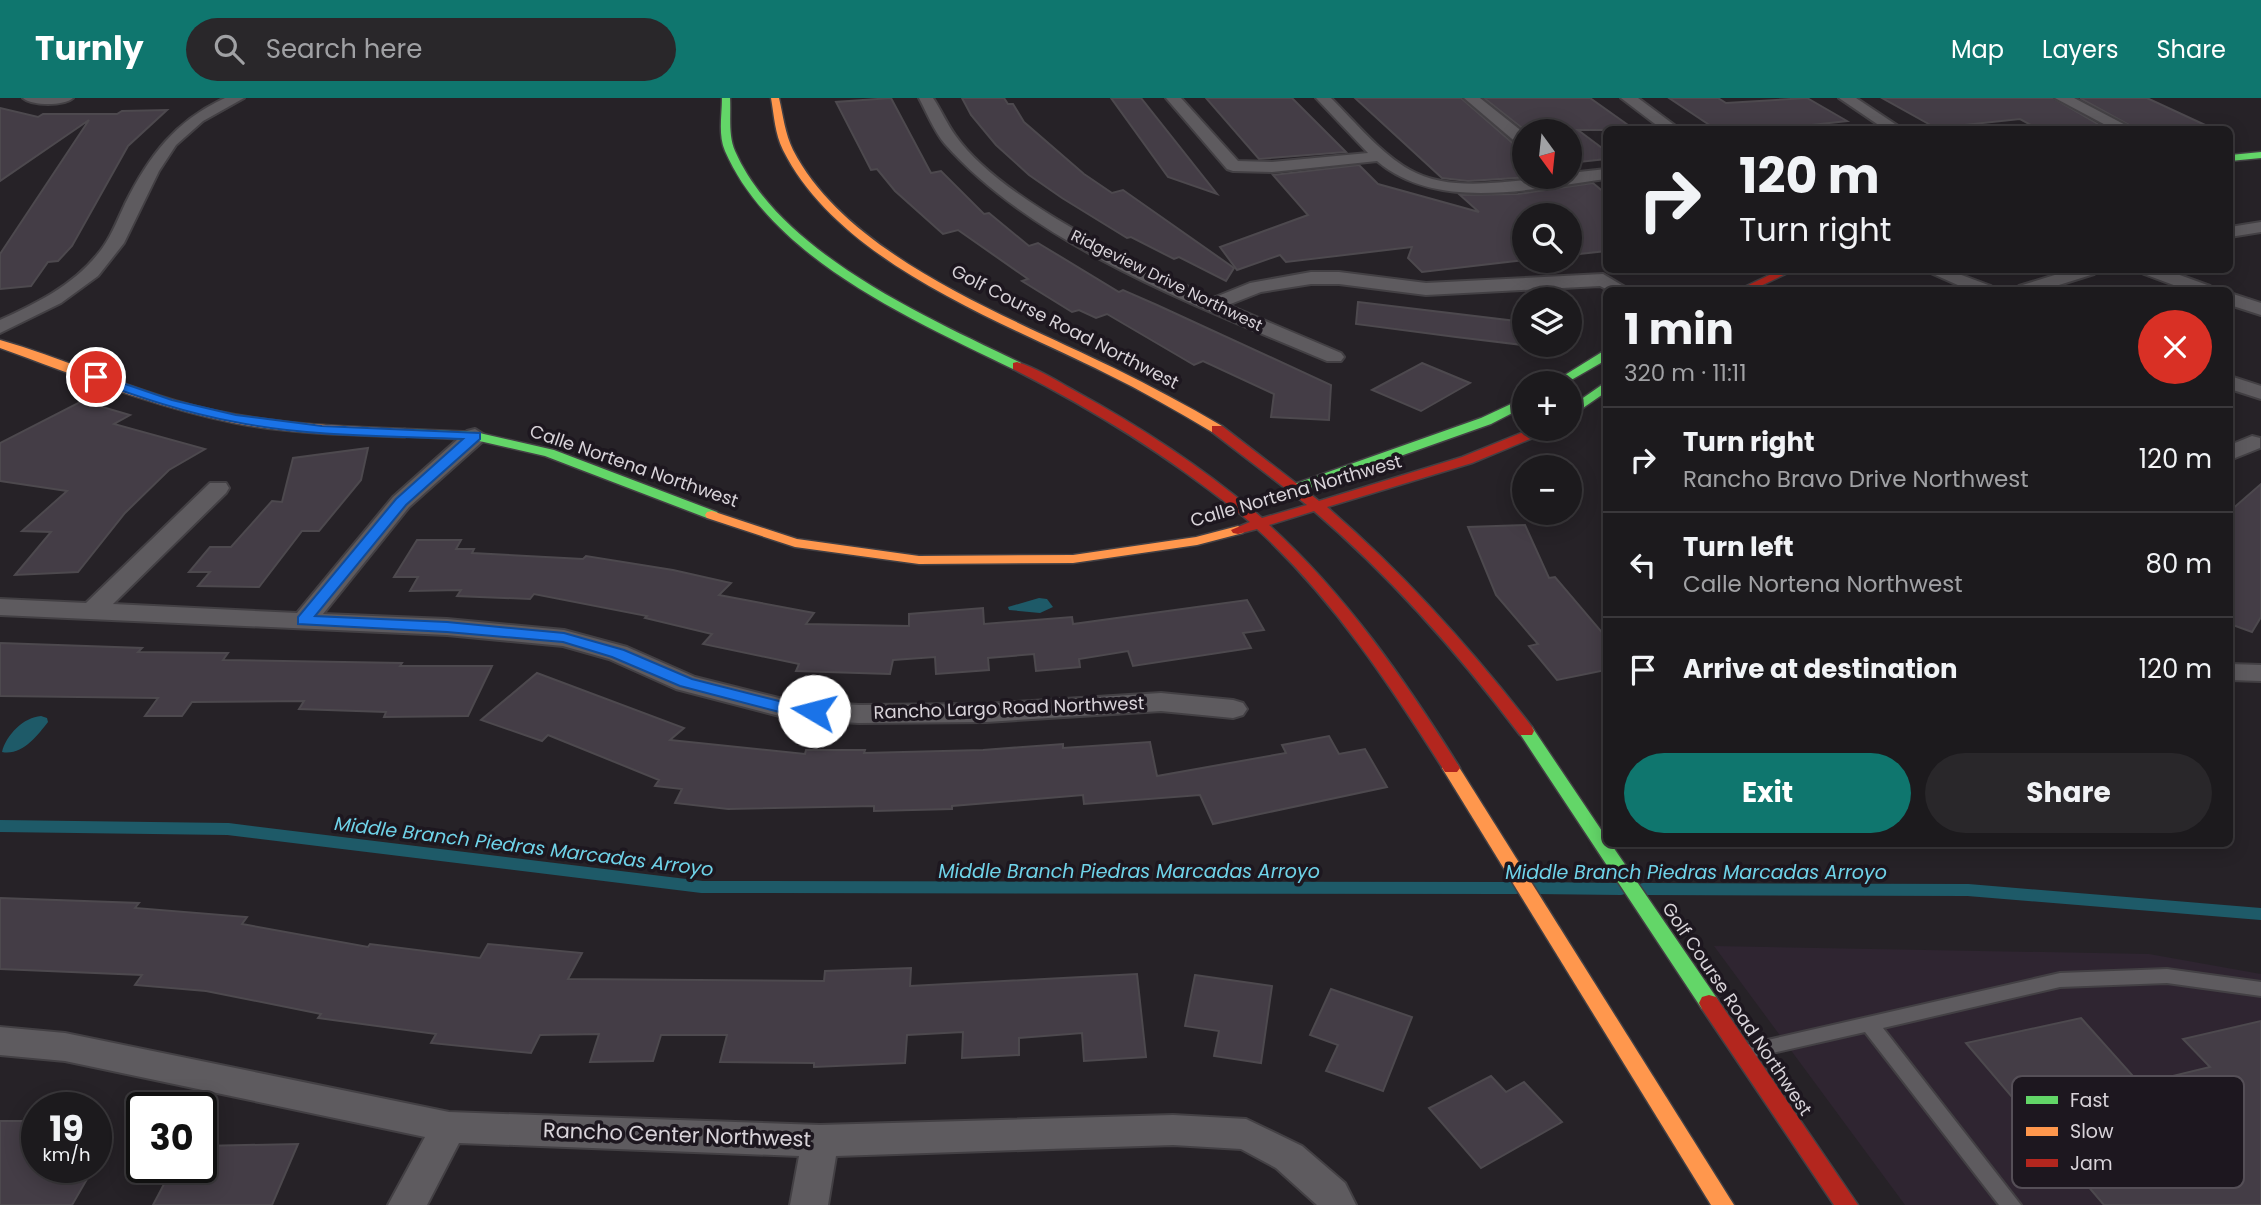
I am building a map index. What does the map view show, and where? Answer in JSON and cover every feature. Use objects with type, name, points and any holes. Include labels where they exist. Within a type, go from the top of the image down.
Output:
[{"type":"main road","points":[[726,98],[725,141],[748,185],[772,215],[816,254],[907,310],[1095,407],[1260,524],[1362,635],[1406,696],[1501,846],[1594,1002],[1723,1205]]},
{"type":"main road","name":"Golf Course Road Northwest","points":[[775,98],[779,133],[801,173],[828,206],[870,241],[927,279],[1146,385],[1228,436],[1321,506],[1379,559],[1475,665],[1603,844]]},
{"type":"main road","points":[[2233,158],[2261,155]]},
{"type":"main road","points":[[1751,287],[1781,273]]},
{"type":"main road","name":"Calle Nortena Northwest","points":[[0,344],[168,402],[236,419],[322,429],[475,436],[549,453],[659,497],[795,543],[919,560],[1073,559],[1197,541],[1468,460],[1513,441]]},
{"type":"main road","points":[[1579,371],[1603,357]]},
{"type":"main road","points":[[1582,404],[1603,388]]},
{"type":"main road","name":"Calle Nortena Northwest","points":[[1217,513],[1486,421],[1512,408]]},
{"type":"main road","name":"Calle Nortena Northwest","points":[[1012,558],[1061,543]]},
{"type":"main road","name":"Golf Course Road Northwest","points":[[1605,847],[1847,1205]]},
{"type":"street","points":[[30,98],[66,99]]},
{"type":"street","points":[[0,327],[49,303],[101,262],[116,242],[155,159],[168,142],[194,120],[237,98]]},
{"type":"street","name":"Ridgeview Drive Northwest","points":[[926,98],[951,141],[973,164],[1009,194],[1092,246],[1213,304],[1334,357]]},
{"type":"street","points":[[1173,98],[1233,166],[1272,167],[1383,156]]},
{"type":"street","points":[[1323,98],[1403,174],[1447,187],[1512,182]]},
{"type":"street","points":[[1471,98],[1512,131]]},
{"type":"street","points":[[1628,98],[1668,126]]},
{"type":"street","points":[[1846,98],[1891,126]]},
{"type":"street","points":[[2062,98],[2120,126]]},
{"type":"street","points":[[1582,176],[1603,173]]},
{"type":"street","points":[[2233,232],[2261,227]]},
{"type":"street","points":[[1941,273],[1976,287]]},
{"type":"street","points":[[2035,287],[2079,273]]},
{"type":"street","points":[[2158,273],[2195,287]]},
{"type":"street","points":[[1213,304],[1256,287],[1311,278],[1339,278],[1426,289],[1603,280],[1616,287]]},
{"type":"street","points":[[2233,300],[2261,309]]},
{"type":"street","points":[[2233,383],[2261,393]]},
{"type":"street","points":[[304,620],[401,502],[475,436]]},
{"type":"street","points":[[2233,452],[2252,443]]},
{"type":"street","points":[[91,612],[218,488]]},
{"type":"street","name":"Rancho Largo Road Northwest","points":[[0,607],[447,627],[564,638],[618,653],[686,683],[791,710],[859,714],[986,713],[1161,702],[1233,709]]},
{"type":"street","points":[[2233,672],[2261,673]]},
{"type":"street","name":"Rancho Center Northwest","points":[[0,1041],[65,1046],[449,1127],[820,1141],[1173,1129],[1247,1134],[1289,1157],[1332,1195],[1336,1205]]},
{"type":"street","points":[[407,1205],[449,1127]]},
{"type":"street","points":[[808,1205],[820,1141]]},
{"type":"lane","points":[[1743,1053],[2060,980],[2167,976],[2261,989]]},
{"type":"lane","points":[[1868,1024],[2011,1205]]},
{"type":"shaded area","points":[[1714,946],[2149,954],[2261,974],[2261,1205],[1905,1205]]},
{"type":"water","points":[[1039,598],[1047,599],[1053,607],[1040,613],[1009,610],[1008,607]]},
{"type":"water","points":[[41,716],[47,718],[48,722],[34,739],[16,751],[2,752],[7,739],[17,728],[28,720]]},
{"type":"building","points":[[891,98],[931,173],[941,171],[984,214],[989,213],[1029,246],[1038,243],[1119,292],[1123,290],[1331,385],[1329,420],[1271,417],[1274,394],[1203,361],[1194,365],[1107,314],[1096,318],[1079,310],[1072,312],[1022,281],[1028,279],[958,230],[943,234],[895,191],[877,169],[871,170],[836,102]]},
{"type":"building","points":[[962,98],[1004,98],[1008,104],[1013,104],[1024,122],[1084,174],[1112,193],[1123,190],[1234,268],[1226,281],[1179,257],[1174,259],[1131,237],[1127,238],[1062,198],[1029,175],[996,145],[971,115]]},
{"type":"building","points":[[1111,98],[1141,98],[1217,194],[1168,177]]},
{"type":"building","points":[[1206,98],[1292,98],[1346,152],[1259,159]]},
{"type":"building","points":[[1355,98],[1461,98],[1512,143],[1512,178],[1468,181],[1442,178]]},
{"type":"building","points":[[1484,98],[1590,98],[1629,126],[1603,126],[1603,130],[1582,130],[1582,119],[1512,120]]},
{"type":"building","points":[[1669,98],[1718,98],[1726,103],[1807,98],[1847,121],[1803,126],[1711,126]]},
{"type":"building","points":[[1882,98],[2053,98],[2101,126],[2033,126],[2020,119],[1932,126]]},
{"type":"building","points":[[2080,98],[2147,98],[2207,126],[2131,126]]},
{"type":"building","points":[[0,108],[38,117],[43,114],[117,114],[122,111],[167,110],[128,146],[72,246],[58,261],[48,262],[31,286],[0,289],[0,254],[89,120],[0,181]]},
{"type":"building","points":[[1582,133],[1603,149],[1603,159],[1582,162]]},
{"type":"building","points":[[1359,165],[1378,184],[1479,212],[1460,195],[1582,189],[1582,185],[1593,183],[1603,191],[1603,251],[1582,254],[1582,203],[1512,203],[1512,261],[1422,272],[1408,258],[1412,247],[1286,262],[1280,255],[1237,270],[1220,247],[1308,215],[1273,175]]},
{"type":"building","points":[[1358,302],[1512,321],[1512,344],[1356,324]]},
{"type":"building","points":[[1422,363],[1470,383],[1421,411],[1372,390]]},
{"type":"building","points":[[82,401],[130,415],[114,424],[205,449],[169,470],[125,513],[78,572],[15,575],[51,532],[22,531],[67,491],[0,481],[0,443]]},
{"type":"building","points":[[368,448],[361,480],[319,531],[302,531],[259,587],[198,586],[210,572],[189,572],[210,547],[231,547],[272,501],[282,502],[293,458]]},
{"type":"building","points":[[2261,484],[2261,617],[2252,632],[2233,625],[2233,508]]},
{"type":"building","points":[[1525,525],[1549,578],[1555,577],[1603,633],[1603,671],[1557,680],[1529,646],[1538,644],[1496,595],[1468,527]]},
{"type":"building","points":[[417,540],[461,540],[456,549],[474,549],[472,553],[583,559],[586,556],[673,570],[731,583],[719,595],[814,613],[806,624],[909,626],[909,614],[983,608],[984,624],[1072,617],[1073,624],[1247,600],[1264,630],[1243,633],[1251,648],[1133,666],[1128,651],[1079,659],[1080,667],[1036,671],[1034,654],[988,658],[989,670],[936,674],[935,657],[893,660],[890,674],[796,671],[799,664],[703,644],[712,634],[645,618],[647,616],[534,594],[530,599],[457,596],[461,590],[410,591],[418,577],[394,577]]},
{"type":"building","points":[[0,643],[142,648],[138,652],[228,653],[223,660],[492,666],[468,716],[384,717],[386,712],[299,709],[304,701],[192,702],[182,716],[145,716],[158,698],[0,696]]},
{"type":"building","points":[[537,673],[684,728],[670,740],[805,754],[806,750],[865,750],[864,753],[983,750],[1063,744],[1063,748],[1150,742],[1157,776],[1286,753],[1282,745],[1329,736],[1339,754],[1365,749],[1387,787],[1213,824],[1200,795],[1084,804],[1083,795],[952,806],[952,809],[874,811],[874,806],[728,809],[675,803],[682,789],[655,786],[659,780],[548,735],[542,741],[481,720]]},
{"type":"building","points":[[0,898],[139,903],[135,908],[247,917],[242,924],[368,947],[370,944],[480,958],[488,944],[582,953],[568,979],[824,981],[825,971],[911,968],[910,986],[1137,974],[1146,1057],[1084,1061],[1082,1033],[1019,1038],[1019,1055],[962,1058],[963,1032],[907,1035],[905,1063],[814,1067],[814,1063],[720,1062],[727,1035],[661,1035],[653,1061],[590,1062],[599,1034],[540,1035],[531,1053],[431,1043],[436,1034],[318,1018],[321,1014],[206,991],[135,985],[142,975],[0,969]]},
{"type":"building","points":[[1195,975],[1272,986],[1261,1063],[1214,1056],[1219,1031],[1185,1026]]},
{"type":"building","points":[[1331,989],[1412,1017],[1383,1091],[1326,1071],[1338,1045],[1310,1035]]},
{"type":"building","points":[[2081,1018],[2133,1076],[2012,1076],[2012,1097],[1966,1043]]},
{"type":"building","points":[[2261,1021],[2261,1205],[2104,1205],[2090,1188],[2244,1188],[2244,1076],[2173,1076],[2210,1067],[2183,1039]]},
{"type":"building","points":[[1491,1076],[1506,1092],[1524,1082],[1562,1122],[1481,1168],[1429,1108]]},
{"type":"building","points":[[0,1121],[21,1121],[21,1183],[85,1183],[72,1205],[0,1205]]},
{"type":"building","points":[[298,1144],[272,1205],[153,1205],[165,1183],[217,1183],[217,1146]]},
{"type":"waterway","name":"Middle Branch Piedras Marcadas Arroyo","points":[[0,826],[228,829],[702,887],[1516,888]]},
{"type":"waterway","name":"Middle Branch Piedras Marcadas Arroyo","points":[[1535,888],[1621,889]]},
{"type":"waterway","name":"Middle Branch Piedras Marcadas Arroyo","points":[[1643,889],[1968,890],[2261,914]]},
{"type":"traffic: fast","points":[[726,98],[726,132],[730,151],[750,187],[779,220],[815,251],[854,279],[897,305],[1017,366]]},
{"type":"traffic: fast","points":[[2233,158],[2261,155]]},
{"type":"traffic: fast","points":[[1579,371],[1603,357]]},
{"type":"traffic: fast","points":[[1582,404],[1603,388]]},
{"type":"traffic: fast","points":[[1288,491],[1486,421],[1512,408]]},
{"type":"traffic: fast","points":[[405,433],[475,436],[549,453],[712,515]]},
{"type":"traffic: fast","points":[[1526,731],[1603,845]]},
{"type":"traffic: fast","points":[[1604,847],[1709,1003]]},
{"type":"traffic: slow","points":[[775,98],[788,150],[819,196],[864,238],[919,275],[981,309],[1167,399],[1217,429]]},
{"type":"traffic: slow","points":[[0,344],[145,395],[234,419],[298,428],[405,433]]},
{"type":"traffic: slow","points":[[712,515],[795,543],[919,560],[1073,559],[1197,541],[1238,530]]},
{"type":"traffic: slow","points":[[1451,768],[1723,1205]]},
{"type":"traffic: jam","points":[[1751,287],[1781,273]]},
{"type":"traffic: jam","points":[[1017,366],[1089,404],[1158,446],[1224,494],[1285,547],[1354,625],[1451,768]]},
{"type":"traffic: jam","points":[[1217,429],[1304,495],[1384,567],[1458,646],[1526,731]]},
{"type":"traffic: jam","points":[[1238,530],[1467,460],[1513,441]]},
{"type":"traffic: jam","points":[[1709,1003],[1847,1205]]},
{"type":"route","points":[[96,377],[168,402],[236,419],[322,429],[475,436],[401,502],[304,620],[447,627],[564,638],[618,653],[686,683],[791,710],[814,711]]}]
